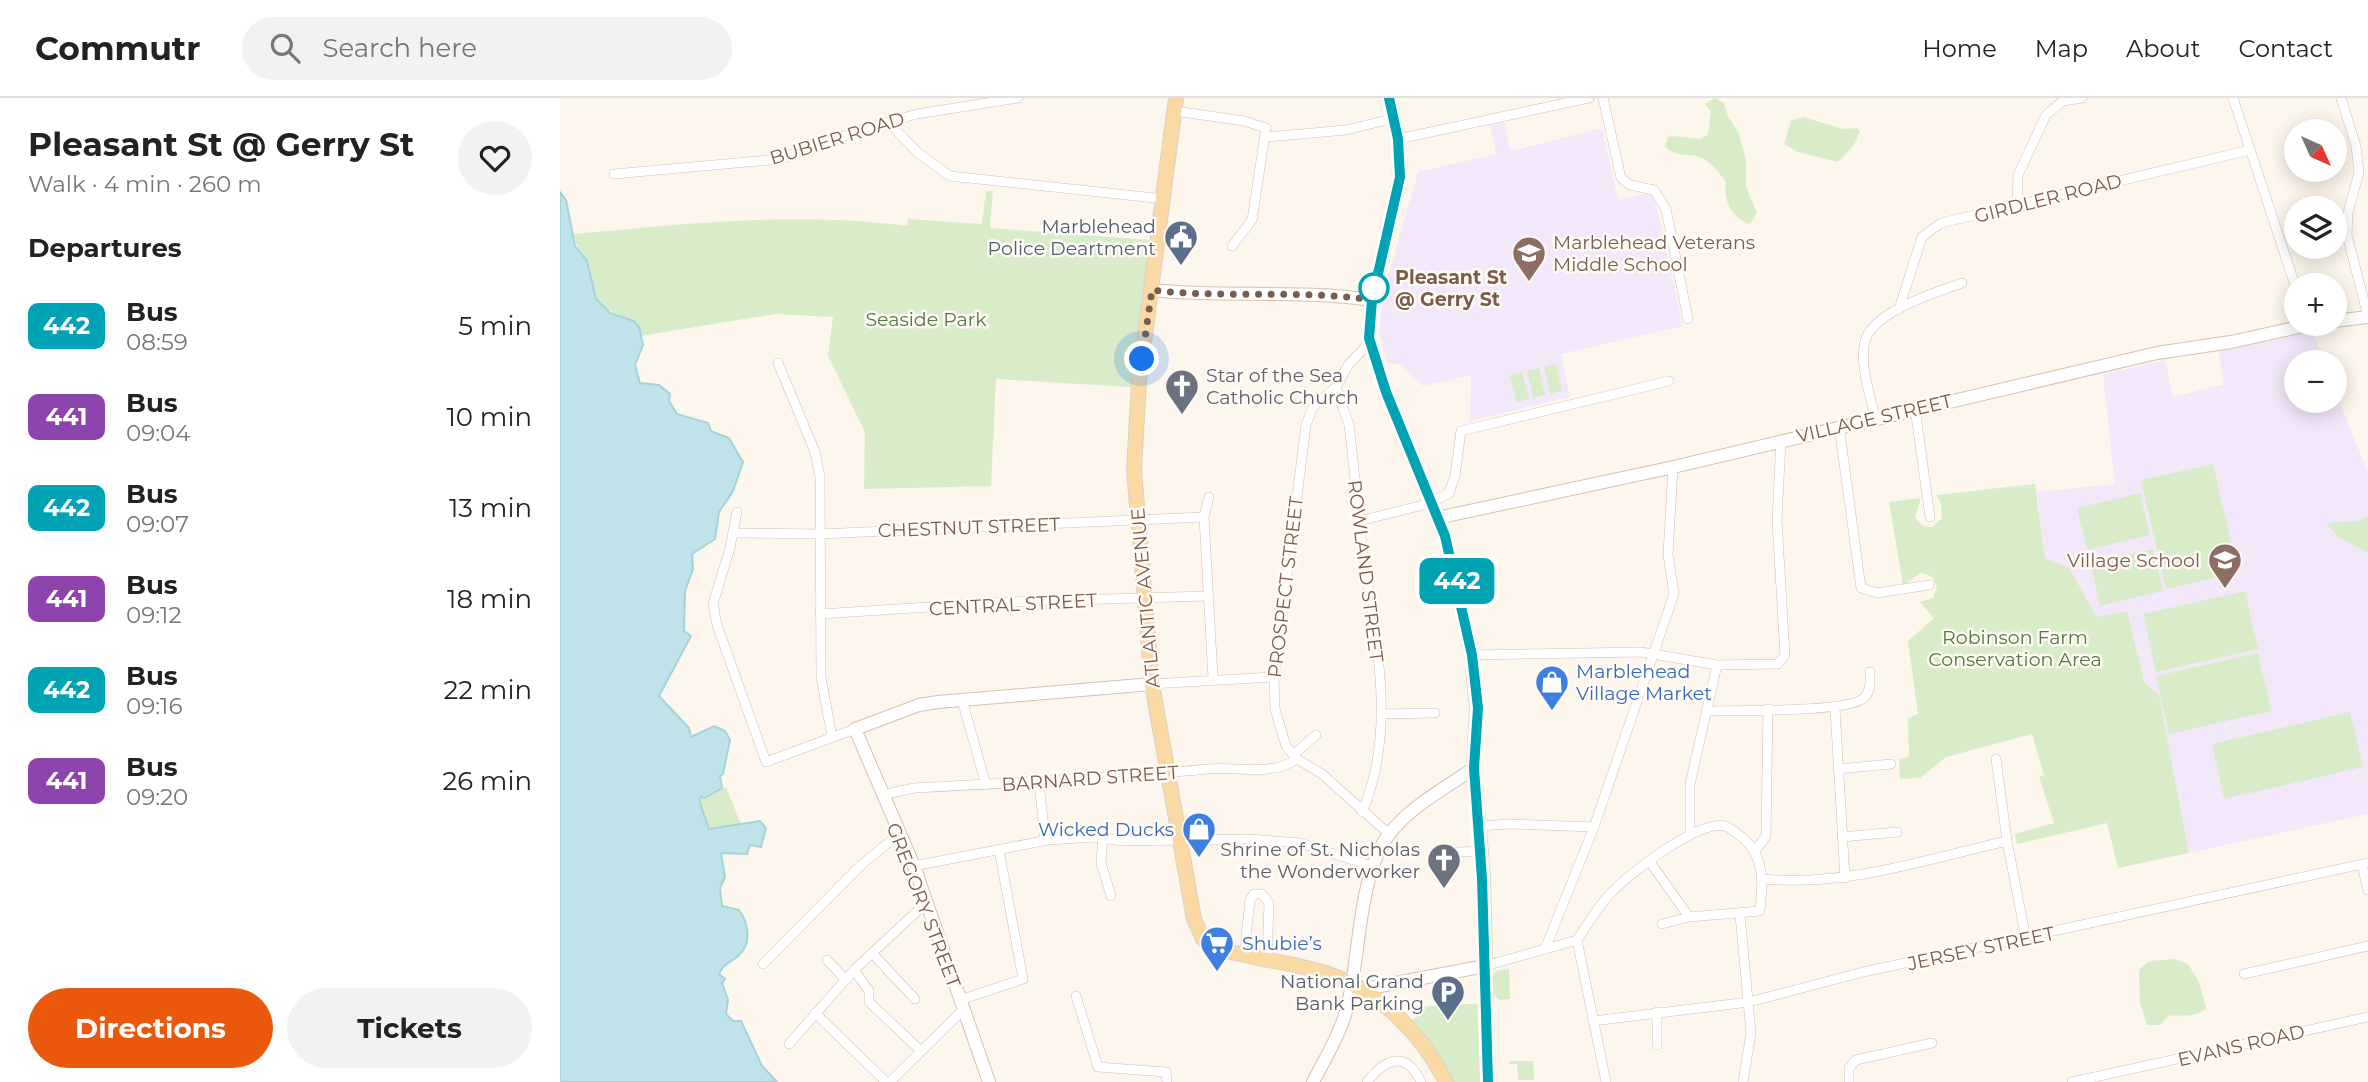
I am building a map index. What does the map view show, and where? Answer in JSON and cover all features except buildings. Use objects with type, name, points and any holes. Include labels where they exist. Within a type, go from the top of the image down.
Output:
[{"type":"main road","points":[[1389,98],[1398,139],[1400,177],[1372,300],[1370,342],[1386,392],[1453,565],[1472,655],[1478,730],[1474,768],[1481,852],[1488,1082]]},
{"type":"main road","name":"ATLANTIC AVENUE","points":[[1175,105],[1133,442],[1137,520],[1152,684],[1177,839],[1198,931],[1212,946],[1318,971],[1354,987],[1387,1007],[1422,1040],[1446,1082]]},
{"type":"main road","points":[[1152,290],[1194,295],[1334,294],[1372,300]]},
{"type":"main road","points":[[2347,319],[2368,317]]},
{"type":"main road","name":"VILLAGE STREET","points":[[1437,518],[1672,467],[1875,417],[2157,353],[2231,342],[2284,329]]},
{"type":"main road","points":[[855,729],[919,705],[1152,684]]},
{"type":"main road","name":"GREGORY STREET","points":[[855,729],[914,866],[989,1082]]},
{"type":"main road","points":[[1313,1082],[1342,1022],[1354,987],[1361,921],[1375,867],[1389,834],[1421,804],[1474,768]]},
{"type":"main road","points":[[1354,987],[1384,987],[1485,966]]},
{"type":"main road","points":[[1384,987],[1387,1007]]},
{"type":"street","name":"BUBIER ROAD","points":[[614,174],[780,159],[888,122],[1018,98]]},
{"type":"street","points":[[1398,139],[1588,98]]},
{"type":"street","points":[[1604,98],[1621,178],[1630,185],[1654,190],[1666,209],[1688,319]]},
{"type":"street","points":[[2017,204],[2018,175],[2046,116],[2063,101],[2082,98]]},
{"type":"street","points":[[2233,98],[2291,273]]},
{"type":"street","points":[[2341,98],[2356,146],[2359,172],[2347,213],[2347,235],[2368,317]]},
{"type":"street","points":[[1175,105],[1266,128],[1267,137],[1252,220],[1232,246]]},
{"type":"street","points":[[1267,137],[1346,130],[1395,118]]},
{"type":"street","points":[[888,122],[918,153],[950,176],[1164,199]]},
{"type":"street","name":"GIRDLER ROAD","points":[[1899,309],[1917,250],[1927,232],[1941,223],[2250,150]]},
{"type":"street","points":[[1875,417],[1864,345],[1872,327],[1899,309],[1962,283]]},
{"type":"street","points":[[1336,387],[1349,364],[1370,342]]},
{"type":"street","points":[[778,363],[788,382],[817,462],[821,677],[832,737]]},
{"type":"street","points":[[1359,521],[1431,503],[1449,494],[1461,431],[1669,381]]},
{"type":"street","name":"ROWLAND STREET","points":[[1336,387],[1349,425],[1381,687],[1377,763],[1362,811]]},
{"type":"street","name":"PROSPECT STREET","points":[[1295,757],[1286,746],[1272,691],[1306,425],[1313,407],[1336,387]]},
{"type":"street","points":[[1915,408],[1930,517]]},
{"type":"street","points":[[1839,426],[1861,588],[1877,593],[1929,585]]},
{"type":"street","points":[[1472,655],[1654,654],[1717,665],[1775,664],[1782,661],[1784,655],[1777,521],[1777,441]]},
{"type":"street","points":[[1545,949],[1594,827],[1674,594],[1668,554],[1672,467]]},
{"type":"street","points":[[1209,497],[1204,517],[1206,596],[1213,678]]},
{"type":"street","points":[[737,512],[713,604],[717,625],[766,762],[855,729]]},
{"type":"street","name":"CHESTNUT STREET","points":[[733,533],[819,534],[1204,517]]},
{"type":"street","name":"CENTRAL STREET","points":[[820,614],[1007,602],[1206,596]]},
{"type":"street","points":[[1689,835],[1690,784],[1717,665]]},
{"type":"street","points":[[1706,711],[1835,708],[1856,703],[1866,696],[1870,672]]},
{"type":"street","points":[[1152,684],[1213,678],[1274,677]]},
{"type":"street","points":[[962,700],[986,785]]},
{"type":"street","points":[[1835,708],[1845,878]]},
{"type":"street","points":[[1755,851],[1766,835],[1768,709]]},
{"type":"street","points":[[1381,714],[1435,713]]},
{"type":"street","points":[[1316,735],[1295,757],[1322,774],[1389,834]]},
{"type":"street","name":"BARNARD STREET","points":[[882,794],[914,788],[1166,774],[1211,769],[1268,769],[1284,767],[1295,757]]},
{"type":"street","points":[[1996,759],[2007,841],[2026,939]]},
{"type":"street","points":[[1838,769],[1891,764]]},
{"type":"street","points":[[1040,782],[1045,841]]},
{"type":"street","points":[[1479,826],[1510,824],[1594,827]]},
{"type":"street","points":[[1485,966],[1577,940],[1609,894],[1632,872],[1689,835],[1710,827],[1725,826],[1738,833],[1755,851],[1764,879],[1760,911],[1740,915],[1689,917],[1662,924]]},
{"type":"street","points":[[1842,836],[1897,832]]},
{"type":"street","points":[[763,964],[860,866],[899,834]]},
{"type":"street","points":[[1103,838],[1101,863],[1111,896]]},
{"type":"street","points":[[914,866],[1045,841],[1103,838],[1300,843],[1375,867]]},
{"type":"street","points":[[1764,879],[1793,882],[1845,878],[2007,841]]},
{"type":"street","points":[[815,1013],[888,1082],[921,1051],[962,1005],[1023,979],[999,850]]},
{"type":"street","points":[[1438,853],[1481,852]]},
{"type":"street","points":[[1650,862],[1689,917]]},
{"type":"street","points":[[2365,864],[2368,890]]},
{"type":"street","name":"JERSEY STREET","points":[[1593,1021],[1749,1002],[1863,972],[2365,864]]},
{"type":"street","points":[[1244,955],[1250,900],[1254,894],[1262,894],[1269,902],[1267,960]]},
{"type":"street","points":[[789,1044],[854,970],[926,903]]},
{"type":"street","points":[[1740,915],[1749,1002],[1750,1054],[1742,1082]]},
{"type":"street","points":[[1577,940],[1606,1082]]},
{"type":"street","points":[[2244,974],[2368,946]]},
{"type":"street","points":[[872,953],[915,999]]},
{"type":"street","points":[[827,960],[846,979]]},
{"type":"street","points":[[854,970],[869,990],[869,1002],[921,1051]]},
{"type":"street","points":[[1076,996],[1098,1067],[1166,1072],[1167,1082]]},
{"type":"street","points":[[1657,1012],[1657,1045]]},
{"type":"street","name":"EVANS ROAD","points":[[2072,1082],[2368,1017]]},
{"type":"street","points":[[1849,1082],[1849,1068],[1856,1060],[1933,1043]]},
{"type":"street","points":[[1367,1082],[1383,1066],[1401,1059],[1409,1062],[1421,1082]]},
{"type":"shaded area","name":"Marblehead Veterans Middle School","points":[[1504,122],[1511,151],[1602,128],[1618,200],[1648,193],[1655,200],[1683,326],[1561,354],[1570,397],[1470,421],[1471,375],[1423,386],[1399,364],[1387,363],[1380,335],[1382,298],[1418,172],[1496,154],[1490,125]]},
{"type":"shaded area","name":"Village School","points":[[2289,336],[2314,336],[2319,350],[2284,350],[2284,413],[2344,413],[2368,472],[2368,814],[2189,853],[2159,695],[2144,682],[2126,611],[2097,617],[2069,568],[2045,558],[2037,492],[2115,484],[2103,375],[2165,360],[2173,397],[2224,384],[2218,348]]},
{"type":"green space","points":[[1715,98],[1724,103],[1738,132],[1746,159],[1746,187],[1757,213],[1750,224],[1738,218],[1730,208],[1726,182],[1712,165],[1697,156],[1674,153],[1665,146],[1668,137],[1701,139],[1708,134],[1711,111],[1705,104]]},
{"type":"green space","points":[[1803,117],[1843,129],[1857,128],[1860,132],[1854,145],[1838,162],[1798,152],[1784,144],[1791,121]]},
{"type":"green space","name":"Seaside Park","points":[[986,191],[993,191],[990,228],[1150,240],[1131,387],[996,379],[991,486],[864,489],[865,432],[828,356],[833,317],[775,314],[641,336],[634,321],[605,308],[595,297],[587,265],[574,234],[782,219],[907,226],[908,219],[982,224]]},
{"type":"green space","points":[[1556,364],[1562,391],[1550,394],[1544,367]]},
{"type":"green space","points":[[1539,368],[1545,395],[1533,398],[1527,371]]},
{"type":"green space","points":[[1522,372],[1529,399],[1516,402],[1510,375]]},
{"type":"green space","points":[[2213,464],[2238,573],[2166,589],[2141,480]]},
{"type":"green space","name":"Robinson Farm Conservation Area","points":[[2035,484],[2045,558],[2069,568],[2097,617],[2127,611],[2144,682],[2159,695],[2189,853],[2118,868],[2107,823],[2017,844],[2015,834],[2054,823],[2039,777],[2044,775],[2032,734],[1946,757],[1920,778],[1900,779],[1899,759],[1909,757],[1908,718],[1918,714],[1908,641],[1934,618],[1920,602],[1933,598],[1937,587],[1931,576],[1921,573],[1903,585],[1889,502],[1921,498],[1915,518],[1923,526],[1932,527],[1942,518],[1941,503],[1936,495]]},
{"type":"green space","points":[[2140,493],[2150,535],[2087,550],[2077,508]]},
{"type":"green space","points":[[2368,516],[2368,553],[2338,537],[2326,523],[2357,521]]},
{"type":"green space","points":[[2153,549],[2163,591],[2100,606],[2091,564]]},
{"type":"green space","points":[[2245,591],[2258,649],[2156,672],[2143,614]]},
{"type":"green space","points":[[2258,653],[2271,711],[2169,734],[2156,676]]},
{"type":"green space","points":[[2350,712],[2363,767],[2224,799],[2212,744]]},
{"type":"green space","points":[[726,787],[741,824],[709,829],[699,800]]},
{"type":"green space","points":[[2174,959],[2188,964],[2199,982],[2206,1007],[2193,1015],[2168,1016],[2160,1025],[2147,1025],[2140,1003],[2139,970],[2149,961]]},
{"type":"green space","points":[[1509,969],[1510,999],[1499,1000],[1494,995],[1493,975],[1498,970]]},
{"type":"green space","points":[[1486,1003],[1488,1082],[1446,1082],[1407,1024],[1421,1013],[1420,1007]]},
{"type":"green space","points":[[1509,1061],[1533,1061],[1534,1080],[1518,1080],[1517,1064],[1509,1064]]},
{"type":"water","points":[[560,192],[566,200],[575,246],[587,261],[596,299],[610,313],[634,321],[639,327],[643,345],[635,365],[640,383],[659,385],[670,394],[669,401],[677,414],[708,423],[711,431],[729,438],[743,462],[733,491],[719,512],[715,539],[692,554],[693,569],[685,591],[684,631],[691,636],[659,696],[689,728],[691,737],[714,726],[725,731],[730,740],[723,774],[720,776],[722,788],[699,800],[709,829],[760,821],[766,828],[761,847],[750,845],[747,854],[721,853],[725,877],[720,888],[722,906],[739,910],[745,920],[747,938],[744,949],[723,967],[719,974],[725,979],[722,983],[728,1000],[726,1014],[733,1021],[741,1021],[762,1066],[777,1082],[560,1082]]},
{"type":"bus line","name":"442","points":[[1389,98],[1398,139],[1400,177],[1370,309],[1369,338],[1386,392],[1445,536],[1472,655],[1478,708],[1474,768],[1482,879],[1488,1082]]},
{"type":"place","name":"Marblehead Police Deartment","points":[[1181,267]]},
{"type":"place","name":"Marblehead Veterans Middle School","points":[[1529,283]]},
{"type":"place","name":"Pleasant St @ Gerry St","points":[[1374,288]]},
{"type":"place","name":"Star of the Sea Catholic Church","points":[[1182,416]]},
{"type":"place","name":"Village School","points":[[2225,590]]},
{"type":"place","name":"Marblehead Village Market","points":[[1552,712]]},
{"type":"place","name":"Wicked Ducks","points":[[1199,859]]},
{"type":"place","name":"Shrine of St. Nicholas the Wonderworker","points":[[1444,890]]},
{"type":"place","name":"Shubie’s","points":[[1217,973]]},
{"type":"place","name":"National Grand Bank Parking","points":[[1448,1022]]},
{"type":"route","points":[[1142,359],[1152,290],[1194,295],[1334,294],[1372,300],[1374,288]]}]
